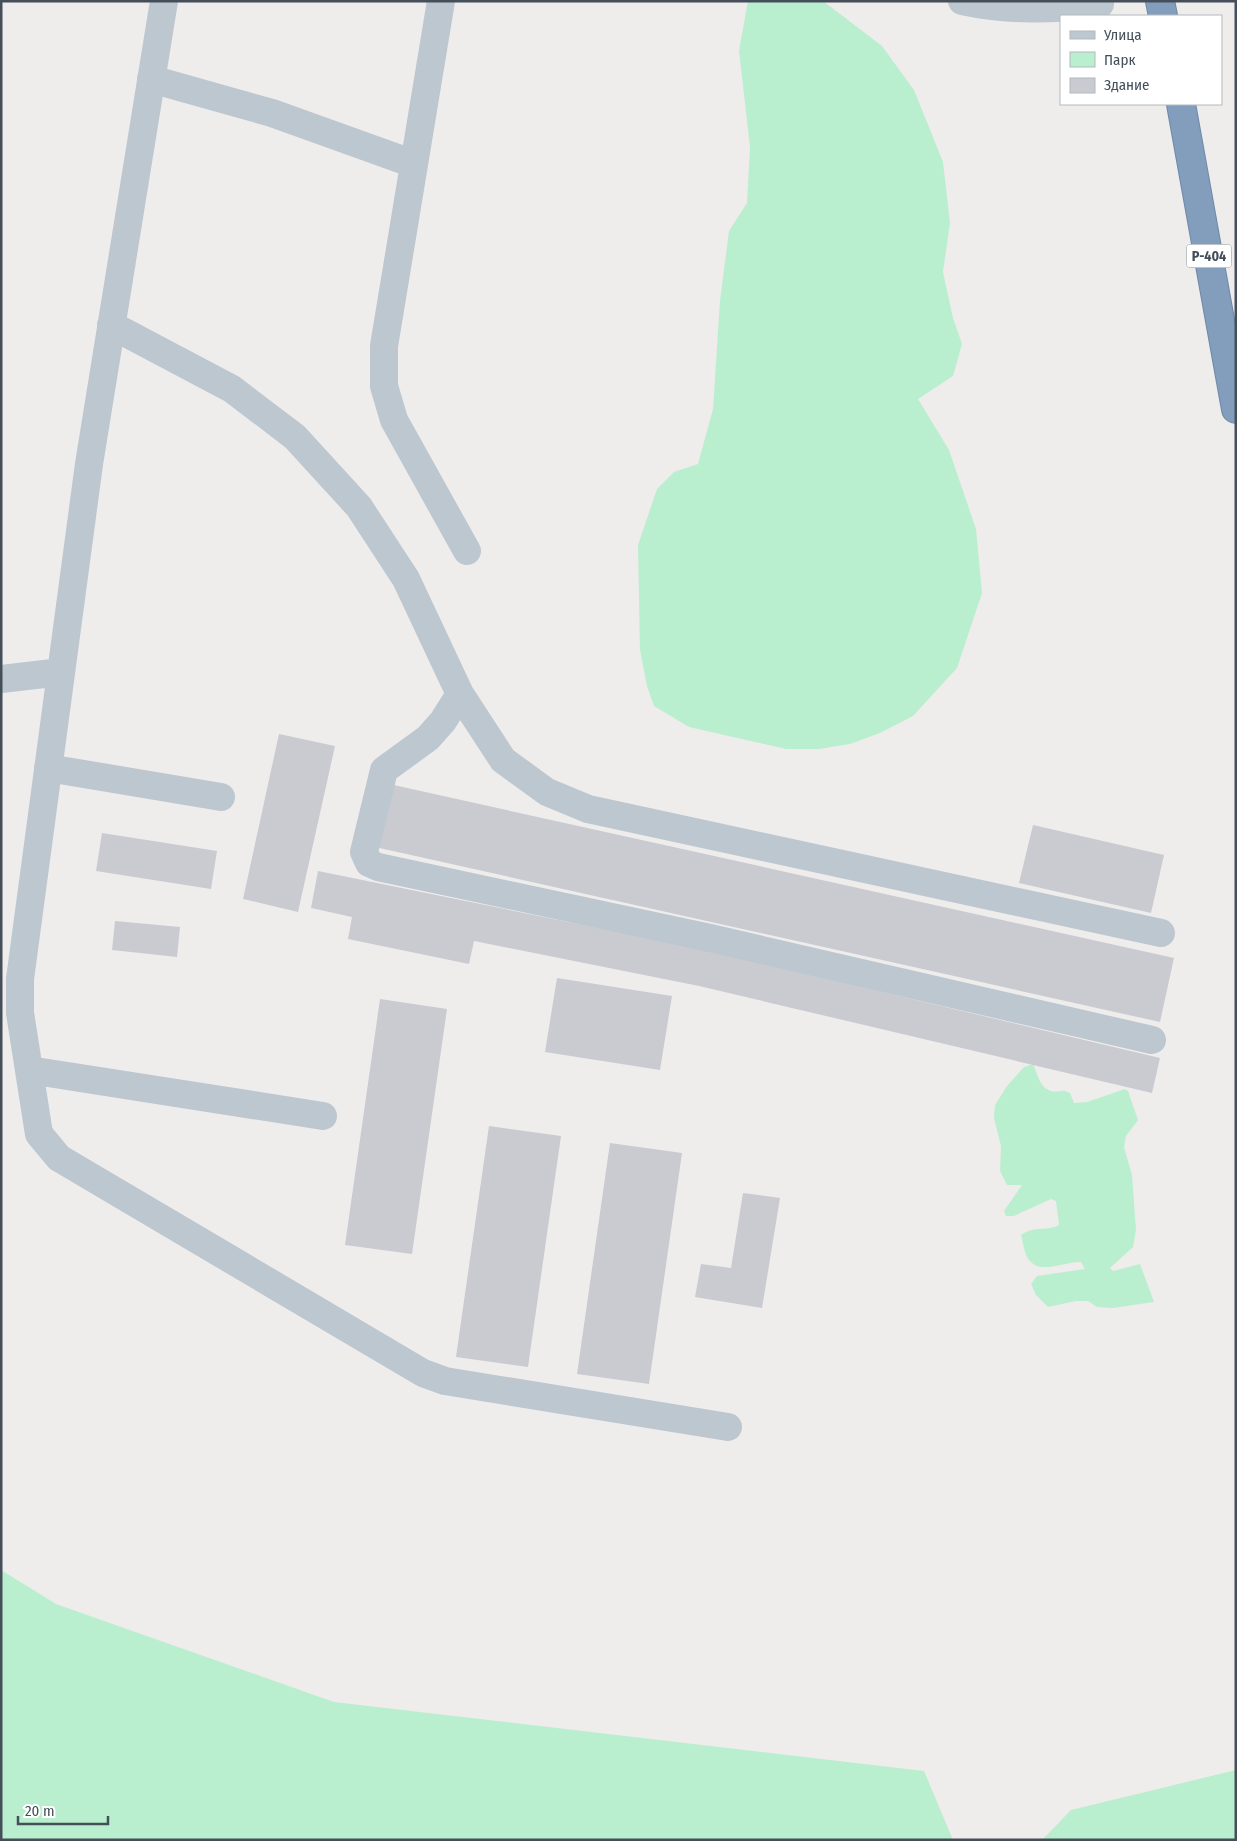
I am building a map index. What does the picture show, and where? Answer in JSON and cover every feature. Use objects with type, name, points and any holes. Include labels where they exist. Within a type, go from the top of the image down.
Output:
[{"type":"highway","points":[[1160,1],[1163,15]]},
{"type":"highway","name":"Р-404","points":[[1181,105],[1236,409]]},
{"type":"street","points":[[164,1],[89,464],[20,979],[20,1013],[40,1134],[59,1158],[423,1372],[445,1381],[728,1427]]},
{"type":"street","points":[[441,1],[384,346],[384,386],[394,420],[467,551]]},
{"type":"street","points":[[962,1],[990,7],[1020,9],[1068,8],[1100,4]]},
{"type":"street","points":[[151,79],[272,113],[414,164]]},
{"type":"street","points":[[111,325],[232,389],[295,437],[359,507],[406,579],[460,694],[503,760],[547,792],[588,810],[1161,933]]},
{"type":"street","points":[[1,679],[61,672]]},
{"type":"street","points":[[460,694],[443,721],[428,738],[384,770],[364,852],[369,863],[378,868],[710,938],[1152,1040]]},
{"type":"street","points":[[48,768],[221,797]]},
{"type":"street","points":[[29,1070],[323,1116]]},
{"type":"green space","points":[[748,1],[823,1],[882,46],[914,90],[943,162],[950,223],[943,272],[953,318],[962,344],[953,376],[918,399],[949,450],[976,529],[982,593],[957,668],[913,716],[880,733],[850,744],[819,749],[786,749],[689,727],[654,706],[647,686],[640,650],[638,545],[657,489],[674,472],[698,464],[713,409],[720,301],[729,231],[747,203],[750,147],[739,51]]},
{"type":"green space","points":[[1033,1064],[1044,1087],[1051,1091],[1070,1093],[1074,1103],[1087,1102],[1125,1089],[1128,1091],[1138,1120],[1126,1136],[1124,1147],[1132,1175],[1136,1230],[1133,1247],[1110,1268],[1113,1271],[1140,1264],[1154,1302],[1113,1308],[1097,1307],[1088,1301],[1076,1301],[1048,1307],[1036,1295],[1031,1284],[1037,1276],[1085,1269],[1081,1262],[1052,1267],[1038,1266],[1032,1263],[1026,1255],[1021,1235],[1031,1230],[1059,1225],[1056,1201],[1051,1199],[1014,1216],[1006,1216],[1004,1211],[1022,1185],[1007,1185],[1000,1171],[1001,1146],[994,1118],[995,1105],[1007,1086],[1024,1067]]},
{"type":"green space","points":[[1,1570],[56,1604],[334,1702],[924,1771],[953,1840],[1,1840]]},
{"type":"green space","points":[[1236,1770],[1236,1840],[1042,1840],[1071,1810]]},
{"type":"building","points":[[279,734],[335,746],[298,912],[243,899]]},
{"type":"building","points":[[389,784],[1174,958],[1160,1022],[375,847]]},
{"type":"building","points":[[1033,825],[1164,855],[1151,913],[1019,883]]},
{"type":"building","points":[[102,833],[217,851],[211,889],[96,871]]},
{"type":"building","points":[[318,871],[706,950],[1160,1058],[1152,1093],[699,986],[474,941],[469,964],[348,939],[352,917],[311,908]]},
{"type":"building","points":[[115,921],[180,927],[177,957],[112,950]]},
{"type":"building","points":[[557,978],[672,996],[660,1070],[545,1052]]},
{"type":"building","points":[[380,999],[447,1009],[412,1254],[345,1245]]},
{"type":"building","points":[[489,1126],[561,1136],[528,1367],[456,1357]]},
{"type":"building","points":[[610,1143],[682,1153],[649,1384],[577,1374]]},
{"type":"building","points":[[743,1193],[780,1198],[762,1308],[695,1297],[701,1264],[731,1268]]}]
